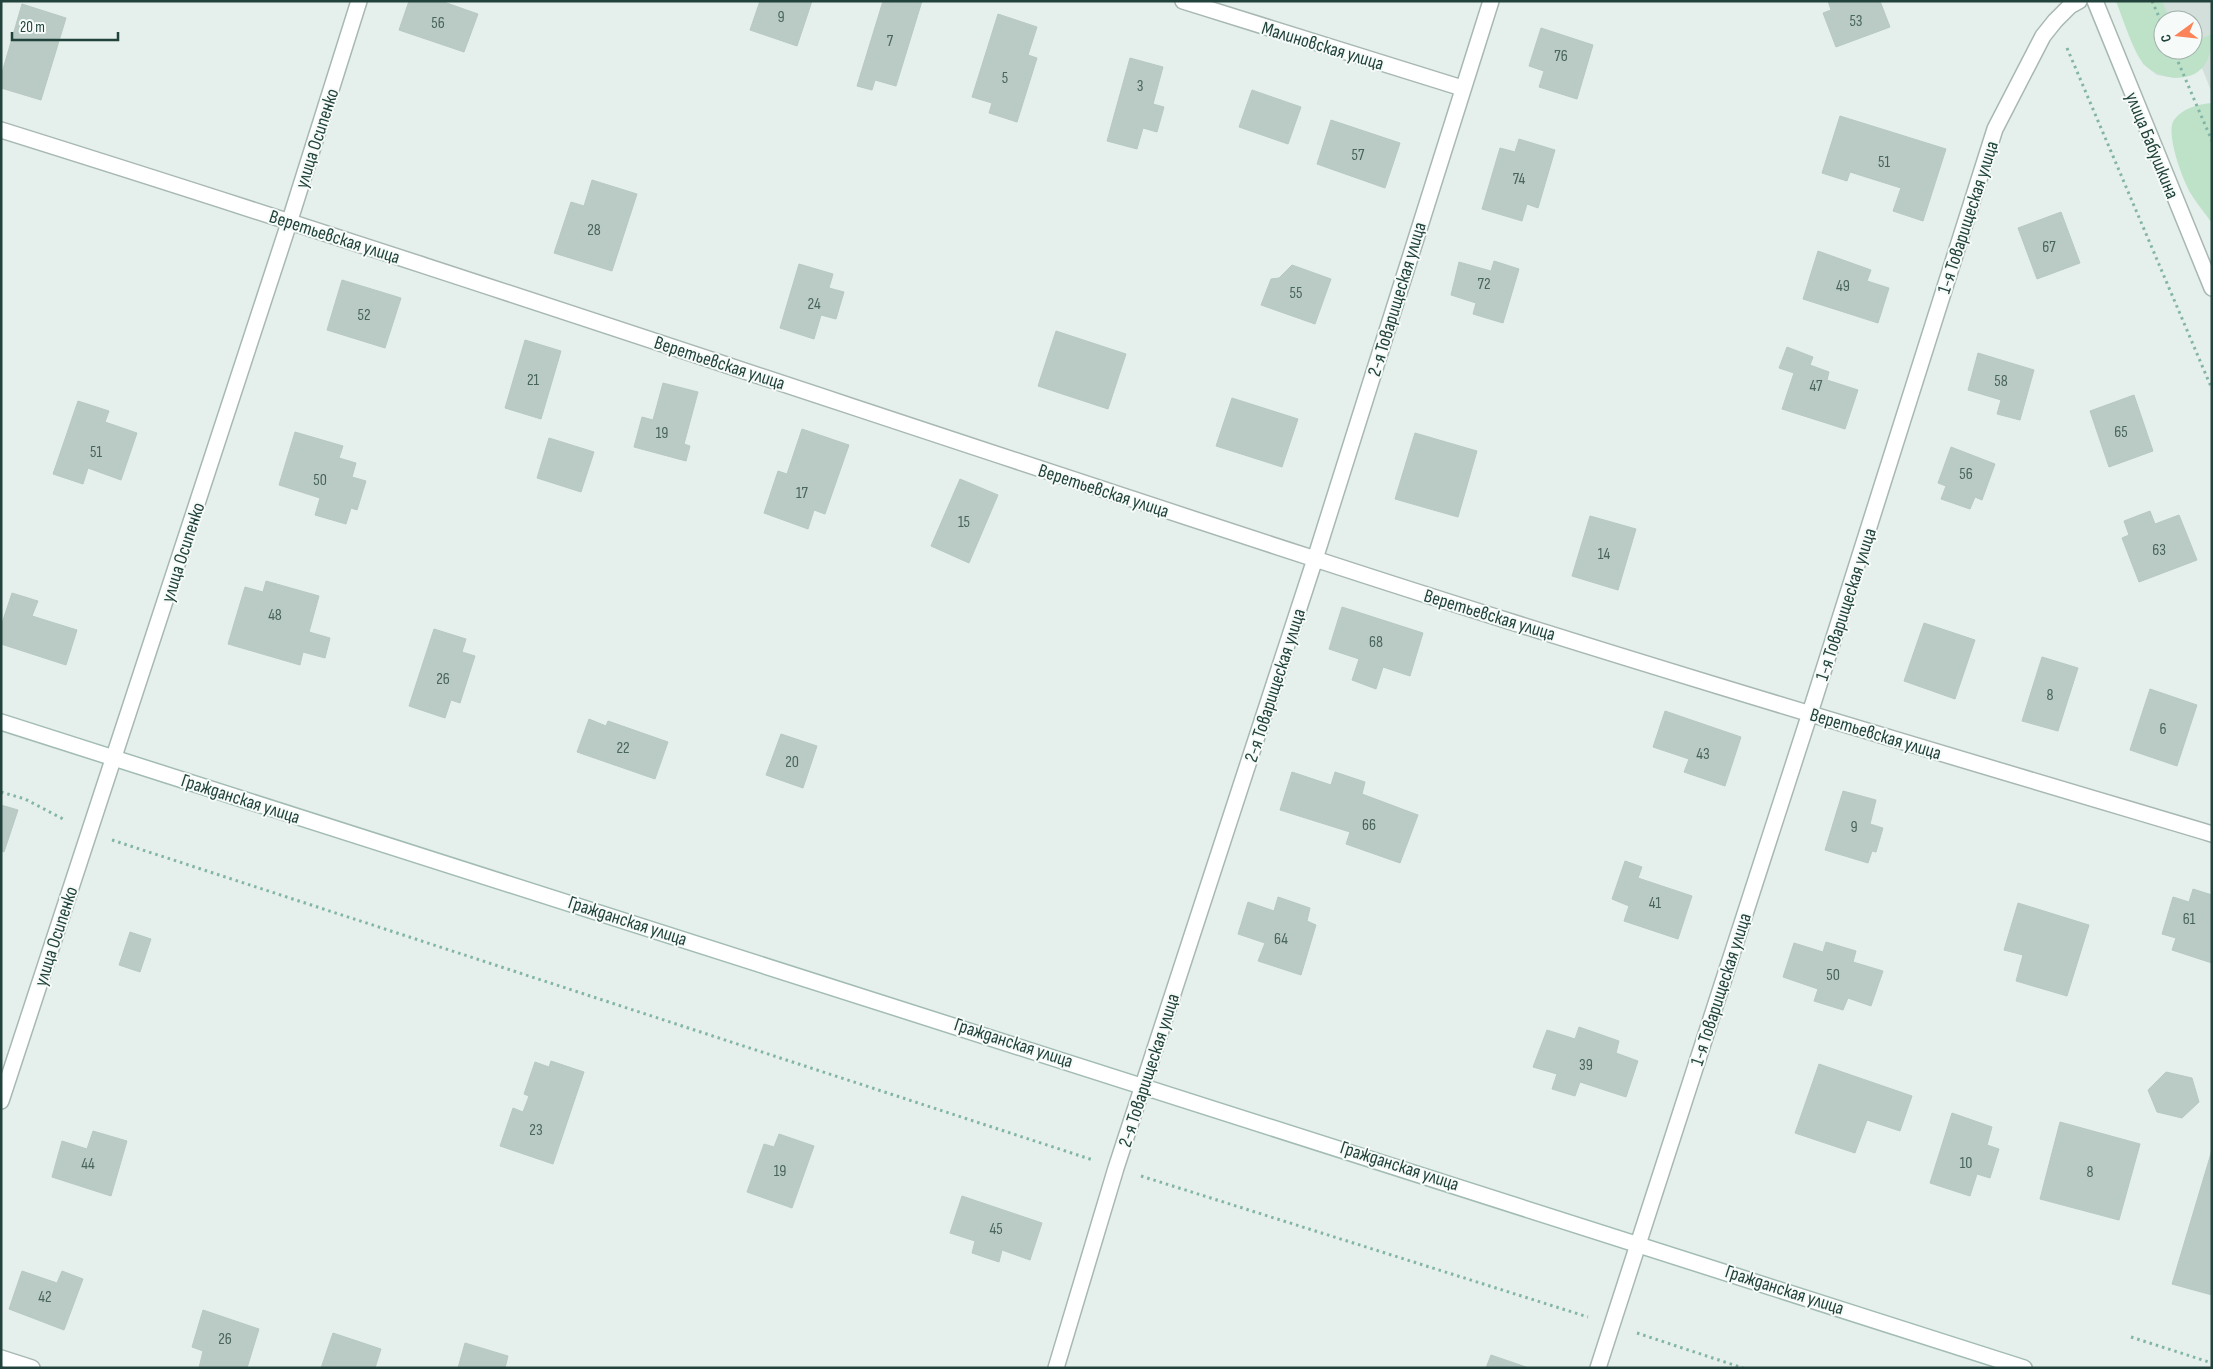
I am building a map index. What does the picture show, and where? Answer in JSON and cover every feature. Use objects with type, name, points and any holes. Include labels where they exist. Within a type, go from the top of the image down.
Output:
[{"type":"street","name":"улица Осипенко","points":[[1,1101],[290,220],[359,1]]},
{"type":"street","name":"Малиновская улица","points":[[1183,1],[1462,88]]},
{"type":"street","name":"2-я Товарищеская улица","points":[[1056,1368],[1116,1168],[1315,559],[1491,1]]},
{"type":"street","name":"1-я Товарищеская улица","points":[[1598,1368],[1810,713],[1995,129],[2044,36],[2055,20],[2070,6],[2079,1]]},
{"type":"street","name":"улица Бабушкина","points":[[2095,1],[2212,288]]},
{"type":"street","name":"Веретьевская улица","points":[[1,130],[290,220],[1315,559],[1810,713],[2212,834]]},
{"type":"street","name":"Гражданская улица","points":[[1,722],[1144,1083],[1638,1241],[2024,1368]]},
{"type":"street","points":[[1,1358],[32,1368]]},
{"type":"path","points":[[2055,20],[2212,389]]},
{"type":"path","points":[[2177,60],[2212,141]]},
{"type":"path","points":[[1,792],[25,799],[89,833],[1116,1168],[1612,1324],[1744,1368]]},
{"type":"path","points":[[2131,1337],[2212,1363]]},
{"type":"shaded area","points":[[2116,1],[2212,1],[2212,93],[2202,68],[2189,75],[2175,78],[2157,75],[2143,64]]},
{"type":"green space","points":[[2116,1],[2162,1],[2166,10],[2153,10],[2153,60],[2203,60],[2203,38],[2212,34],[2212,43],[2203,67],[2190,76],[2173,78],[2157,73],[2144,64],[2128,34]]},
{"type":"green space","points":[[2212,103],[2212,223],[2188,188],[2173,146],[2172,126],[2174,120],[2182,112],[2201,104]]},
{"type":"building","points":[[409,1],[441,1],[478,14],[464,52],[399,30]]},
{"type":"building","points":[[760,1],[812,1],[797,46],[750,30]]},
{"type":"building","points":[[883,1],[922,1],[896,86],[875,80],[872,90],[857,86]]},
{"type":"building","points":[[1828,1],[1880,1],[1890,27],[1836,47],[1823,13],[1831,10]]},
{"type":"building","points":[[22,4],[66,18],[41,100],[1,88],[1,76]]},
{"type":"building","points":[[998,14],[1037,27],[1028,55],[1037,58],[1017,122],[989,113],[992,103],[972,97]]},
{"type":"building","points":[[1541,28],[1593,45],[1577,99],[1539,87],[1544,71],[1529,66]]},
{"type":"building","points":[[1130,58],[1163,67],[1153,104],[1164,107],[1157,132],[1143,128],[1137,149],[1107,141]]},
{"type":"building","points":[[1252,90],[1301,107],[1288,144],[1239,127]]},
{"type":"building","points":[[1840,116],[1946,149],[1923,221],[1893,211],[1901,188],[1850,172],[1847,181],[1822,173]]},
{"type":"building","points":[[1331,120],[1400,143],[1385,188],[1317,164]]},
{"type":"building","points":[[1519,139],[1555,150],[1538,208],[1527,204],[1522,221],[1482,209],[1500,148],[1515,152]]},
{"type":"building","points":[[592,180],[637,194],[612,271],[554,253],[571,202],[584,206]]},
{"type":"building","points":[[2061,212],[2080,263],[2037,279],[2018,228]]},
{"type":"building","points":[[1818,251],[1871,270],[1867,281],[1889,288],[1878,323],[1803,299]]},
{"type":"building","points":[[1494,261],[1519,269],[1503,323],[1473,314],[1476,303],[1451,295],[1459,262],[1491,271]]},
{"type":"building","points":[[799,264],[833,274],[829,288],[844,292],[836,319],[821,315],[814,339],[780,328]]},
{"type":"building","points":[[1292,265],[1331,279],[1315,324],[1261,305],[1271,279],[1279,278]]},
{"type":"building","points":[[342,280],[401,298],[385,348],[327,330]]},
{"type":"building","points":[[1056,331],[1126,354],[1108,409],[1038,386]]},
{"type":"building","points":[[525,340],[561,351],[541,419],[505,408]]},
{"type":"building","points":[[1787,347],[1813,357],[1810,365],[1829,372],[1827,380],[1858,390],[1845,429],[1782,409],[1794,373],[1779,368]]},
{"type":"building","points":[[1978,353],[2034,370],[2020,420],[1997,414],[2001,400],[1968,390]]},
{"type":"building","points":[[663,383],[698,392],[684,444],[690,446],[686,461],[634,447],[642,417],[653,420]]},
{"type":"building","points":[[2134,395],[2153,451],[2109,467],[2090,411]]},
{"type":"building","points":[[1232,398],[1298,419],[1282,467],[1216,446]]},
{"type":"building","points":[[78,401],[109,411],[105,422],[137,433],[121,480],[88,468],[83,484],[53,474]]},
{"type":"building","points":[[802,429],[849,445],[825,514],[814,510],[808,529],[764,513],[778,471],[787,474]]},
{"type":"building","points":[[295,432],[343,446],[339,458],[356,463],[352,477],[366,481],[357,510],[351,508],[346,524],[315,515],[320,498],[279,485]]},
{"type":"building","points":[[1415,433],[1477,451],[1458,517],[1395,499]]},
{"type":"building","points":[[549,438],[594,452],[581,492],[537,478]]},
{"type":"building","points":[[1951,447],[1995,464],[1982,500],[1975,497],[1970,509],[1941,499],[1946,486],[1938,483]]},
{"type":"building","points":[[960,479],[998,495],[969,563],[931,546]]},
{"type":"building","points":[[2150,511],[2155,524],[2179,515],[2197,560],[2139,582],[2122,538],[2129,535],[2124,521]]},
{"type":"building","points":[[1590,516],[1636,529],[1618,590],[1572,576]]},
{"type":"building","points":[[266,581],[319,596],[309,632],[330,638],[325,658],[303,652],[300,665],[228,644],[245,587],[263,592]]},
{"type":"building","points":[[12,593],[38,601],[32,616],[77,630],[66,665],[1,644],[1,626]]},
{"type":"building","points":[[1342,607],[1423,633],[1410,676],[1383,667],[1376,689],[1352,680],[1359,659],[1329,649]]},
{"type":"building","points":[[1924,623],[1975,640],[1955,699],[1904,681]]},
{"type":"building","points":[[434,629],[466,639],[462,652],[475,656],[460,703],[451,700],[445,718],[409,706]]},
{"type":"building","points":[[2042,657],[2078,668],[2058,731],[2022,721]]},
{"type":"building","points":[[2150,689],[2197,705],[2177,766],[2130,750]]},
{"type":"building","points":[[1665,711],[1741,737],[1725,786],[1684,772],[1689,759],[1653,747]]},
{"type":"building","points":[[589,719],[606,726],[608,721],[668,742],[655,779],[577,752]]},
{"type":"building","points":[[781,734],[817,746],[803,788],[766,775]]},
{"type":"building","points":[[1292,772],[1331,785],[1335,772],[1365,782],[1362,794],[1418,815],[1400,863],[1346,844],[1350,832],[1280,810]]},
{"type":"building","points":[[1843,791],[1876,800],[1870,824],[1883,828],[1876,852],[1872,851],[1868,863],[1825,850]]},
{"type":"building","points":[[1,805],[18,810],[4,852],[1,851]]},
{"type":"building","points":[[1625,861],[1642,867],[1638,878],[1692,896],[1678,939],[1624,921],[1629,906],[1612,899]]},
{"type":"building","points":[[2193,889],[2212,895],[2212,963],[2172,950],[2176,938],[2162,934],[2173,897],[2189,902]]},
{"type":"building","points":[[1278,897],[1310,908],[1307,921],[1316,925],[1301,975],[1258,961],[1265,943],[1238,934],[1248,902],[1274,911]]},
{"type":"building","points":[[2018,903],[2089,925],[2067,996],[2016,981],[2023,955],[2004,950]]},
{"type":"building","points":[[130,932],[151,939],[140,972],[119,965]]},
{"type":"building","points":[[1826,942],[1856,951],[1853,962],[1883,971],[1871,1006],[1848,998],[1843,1010],[1814,1001],[1818,989],[1783,977],[1794,943],[1823,952]]},
{"type":"building","points":[[1579,1027],[1619,1041],[1616,1053],[1638,1061],[1626,1097],[1580,1082],[1575,1096],[1552,1089],[1557,1074],[1533,1067],[1547,1030],[1575,1039]]},
{"type":"building","points":[[551,1061],[584,1072],[553,1164],[500,1146],[513,1108],[523,1112],[529,1096],[524,1094],[535,1062],[549,1067]]},
{"type":"building","points":[[1819,1064],[1912,1096],[1900,1131],[1867,1120],[1855,1153],[1795,1133]]},
{"type":"building","points":[[2166,1072],[2192,1078],[2199,1102],[2182,1118],[2157,1112],[2148,1090]]},
{"type":"building","points":[[1952,1113],[1992,1127],[1987,1145],[1999,1149],[1990,1178],[1977,1174],[1970,1196],[1930,1183]]},
{"type":"building","points":[[2060,1122],[2140,1144],[2119,1220],[2040,1199]]},
{"type":"building","points":[[93,1131],[127,1141],[111,1196],[52,1177],[62,1141],[87,1149]]},
{"type":"building","points":[[779,1134],[814,1146],[792,1208],[747,1192],[764,1144],[774,1147]]},
{"type":"building","points":[[2212,1150],[2212,1295],[2172,1284]]},
{"type":"building","points":[[962,1196],[1042,1223],[1030,1260],[1002,1250],[999,1262],[972,1253],[975,1241],[950,1233]]},
{"type":"building","points":[[22,1271],[57,1283],[62,1271],[83,1279],[64,1330],[9,1309]]},
{"type":"building","points":[[203,1310],[259,1329],[247,1368],[199,1368],[203,1351],[192,1347]]},
{"type":"building","points":[[333,1333],[381,1349],[375,1368],[321,1368]]},
{"type":"building","points":[[465,1343],[508,1356],[505,1368],[458,1368]]},
{"type":"building","points":[[1491,1355],[1529,1368],[1486,1368]]}]
